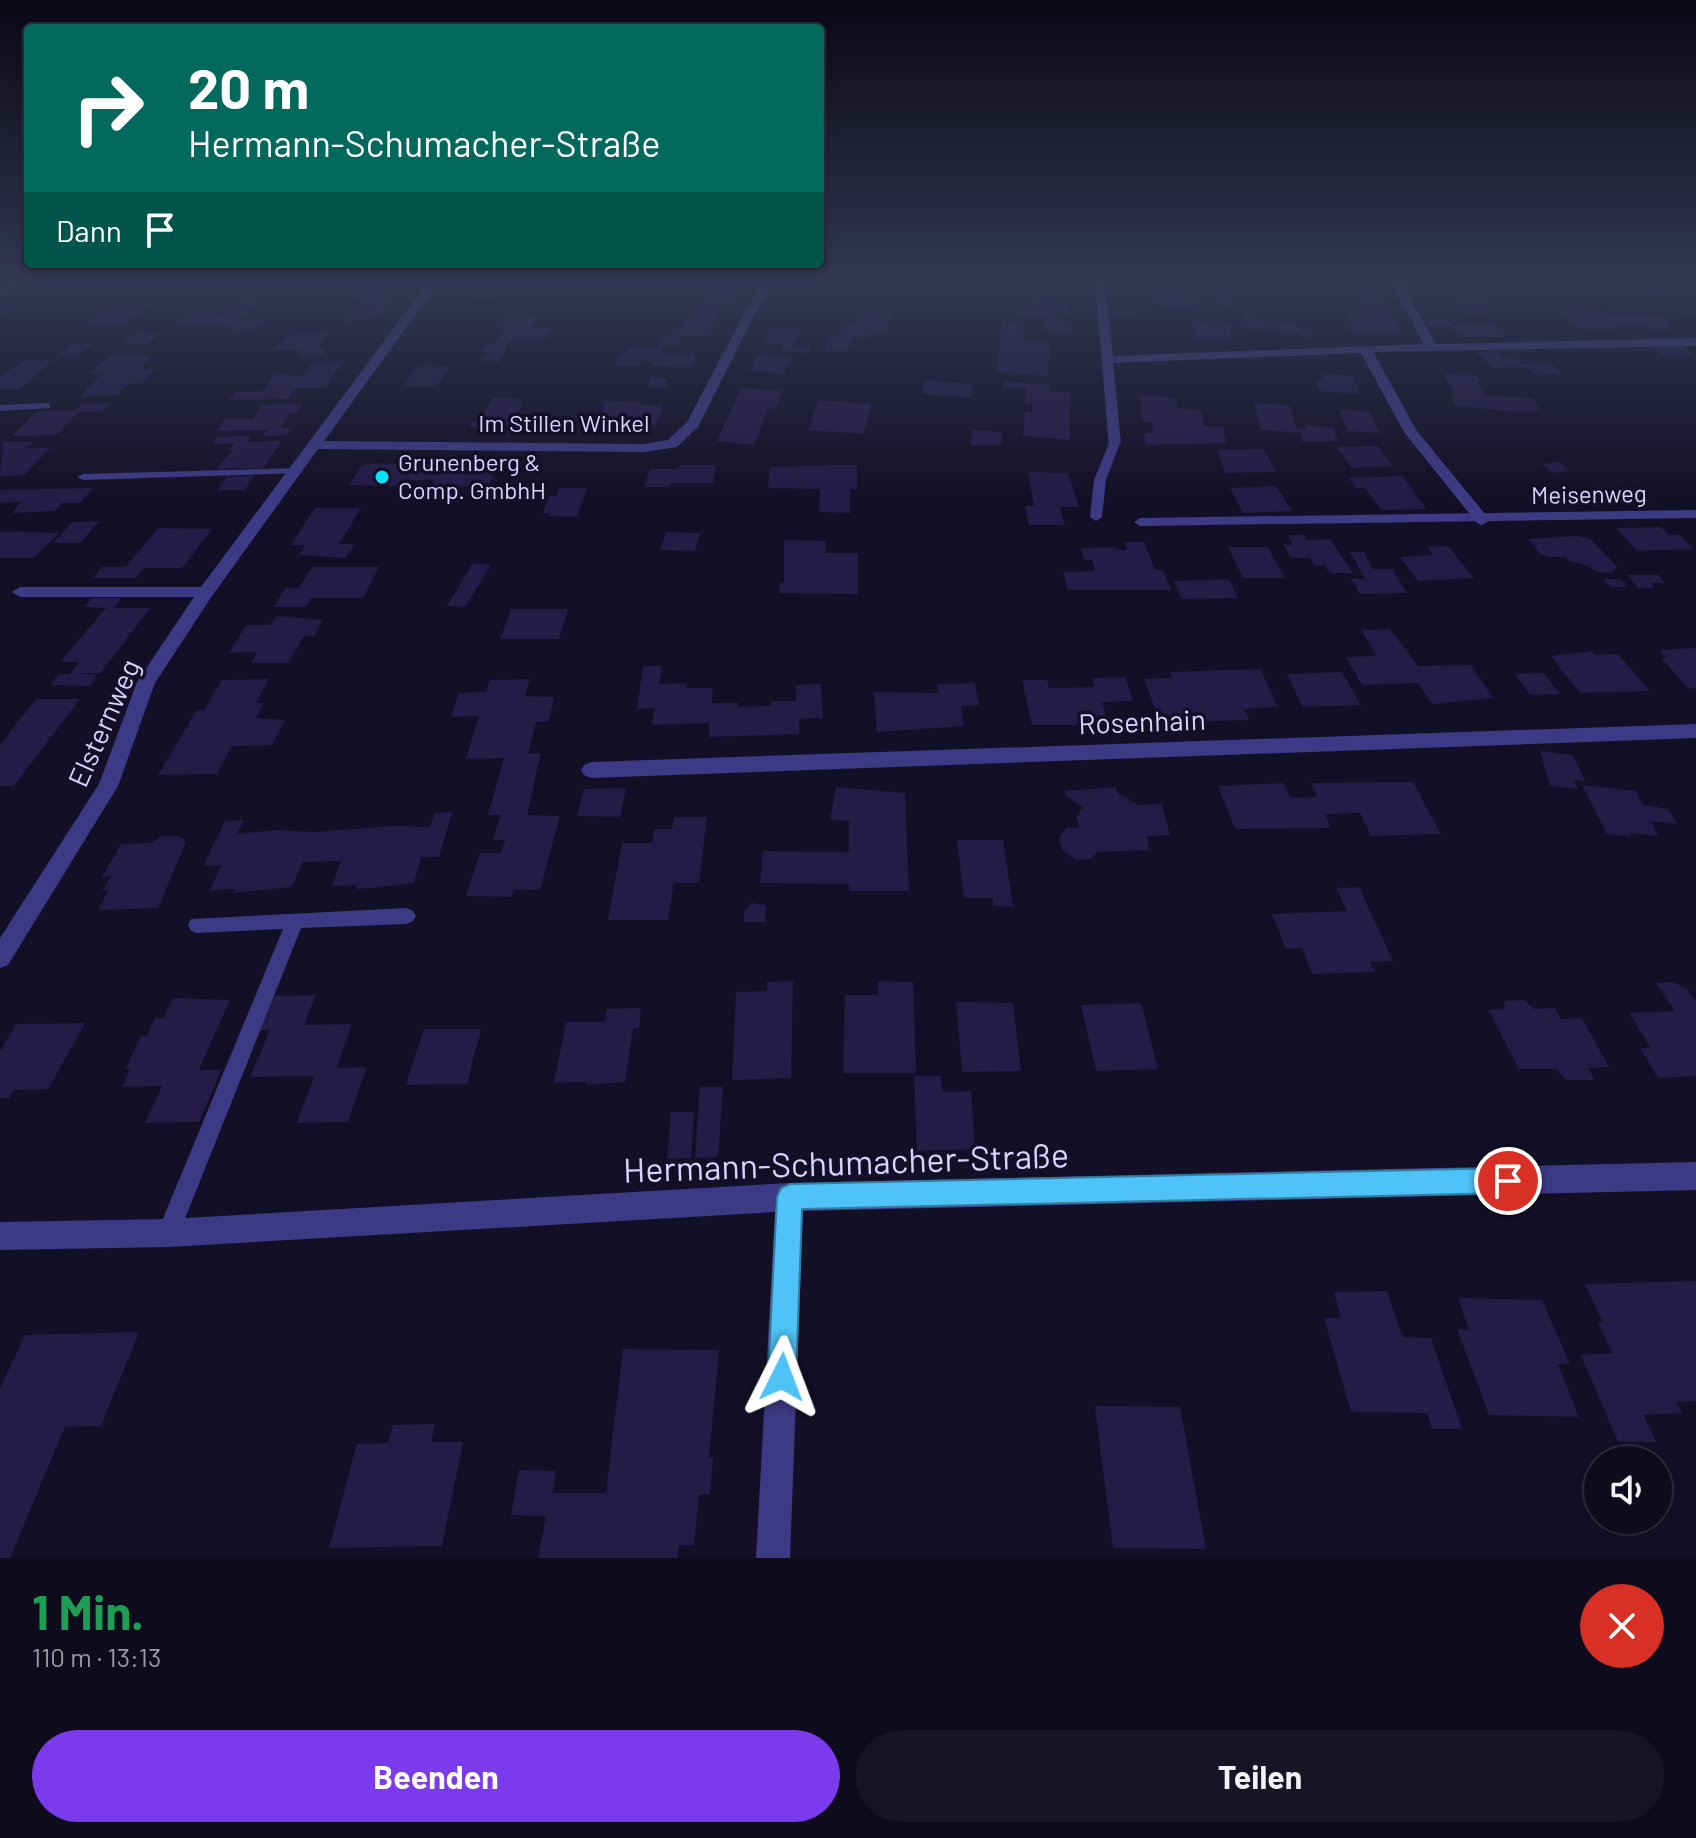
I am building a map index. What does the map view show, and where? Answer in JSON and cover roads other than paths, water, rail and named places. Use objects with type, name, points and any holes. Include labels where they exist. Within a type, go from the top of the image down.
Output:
[{"type":"street","name":"Elsternweg","points":[[0,958],[108,786],[146,682],[206,592],[381,355]]},
{"type":"street","name":"Im Stillen Winkel","points":[[316,445],[644,448],[672,444],[693,424],[729,355]]},
{"type":"street","points":[[1107,355],[1114,443]]},
{"type":"street","points":[[1108,360],[1232,355]]},
{"type":"street","points":[[1368,355],[1411,432],[1482,520]]},
{"type":"street","points":[[20,592],[206,592]]},
{"type":"street","name":"Rosenhain","points":[[591,770],[1696,731]]},
{"type":"street","name":"Hermann-Schumacher-Straße","points":[[0,1236],[168,1233],[790,1197],[1696,1176]]},
{"type":"street","points":[[773,1558],[790,1197]]},
{"type":"lane","points":[[0,408],[46,406]]},
{"type":"lane","points":[[1096,517],[1100,480],[1114,443]]},
{"type":"lane","points":[[83,477],[297,471]]},
{"type":"lane","name":"Meisenweg","points":[[1140,522],[1482,520],[1696,514]]},
{"type":"lane","points":[[197,925],[407,916]]},
{"type":"lane","points":[[168,1233],[295,921]]},
{"type":"place","name":"Grunenberg & Comp. GmbhH","points":[[382,477]]}]
